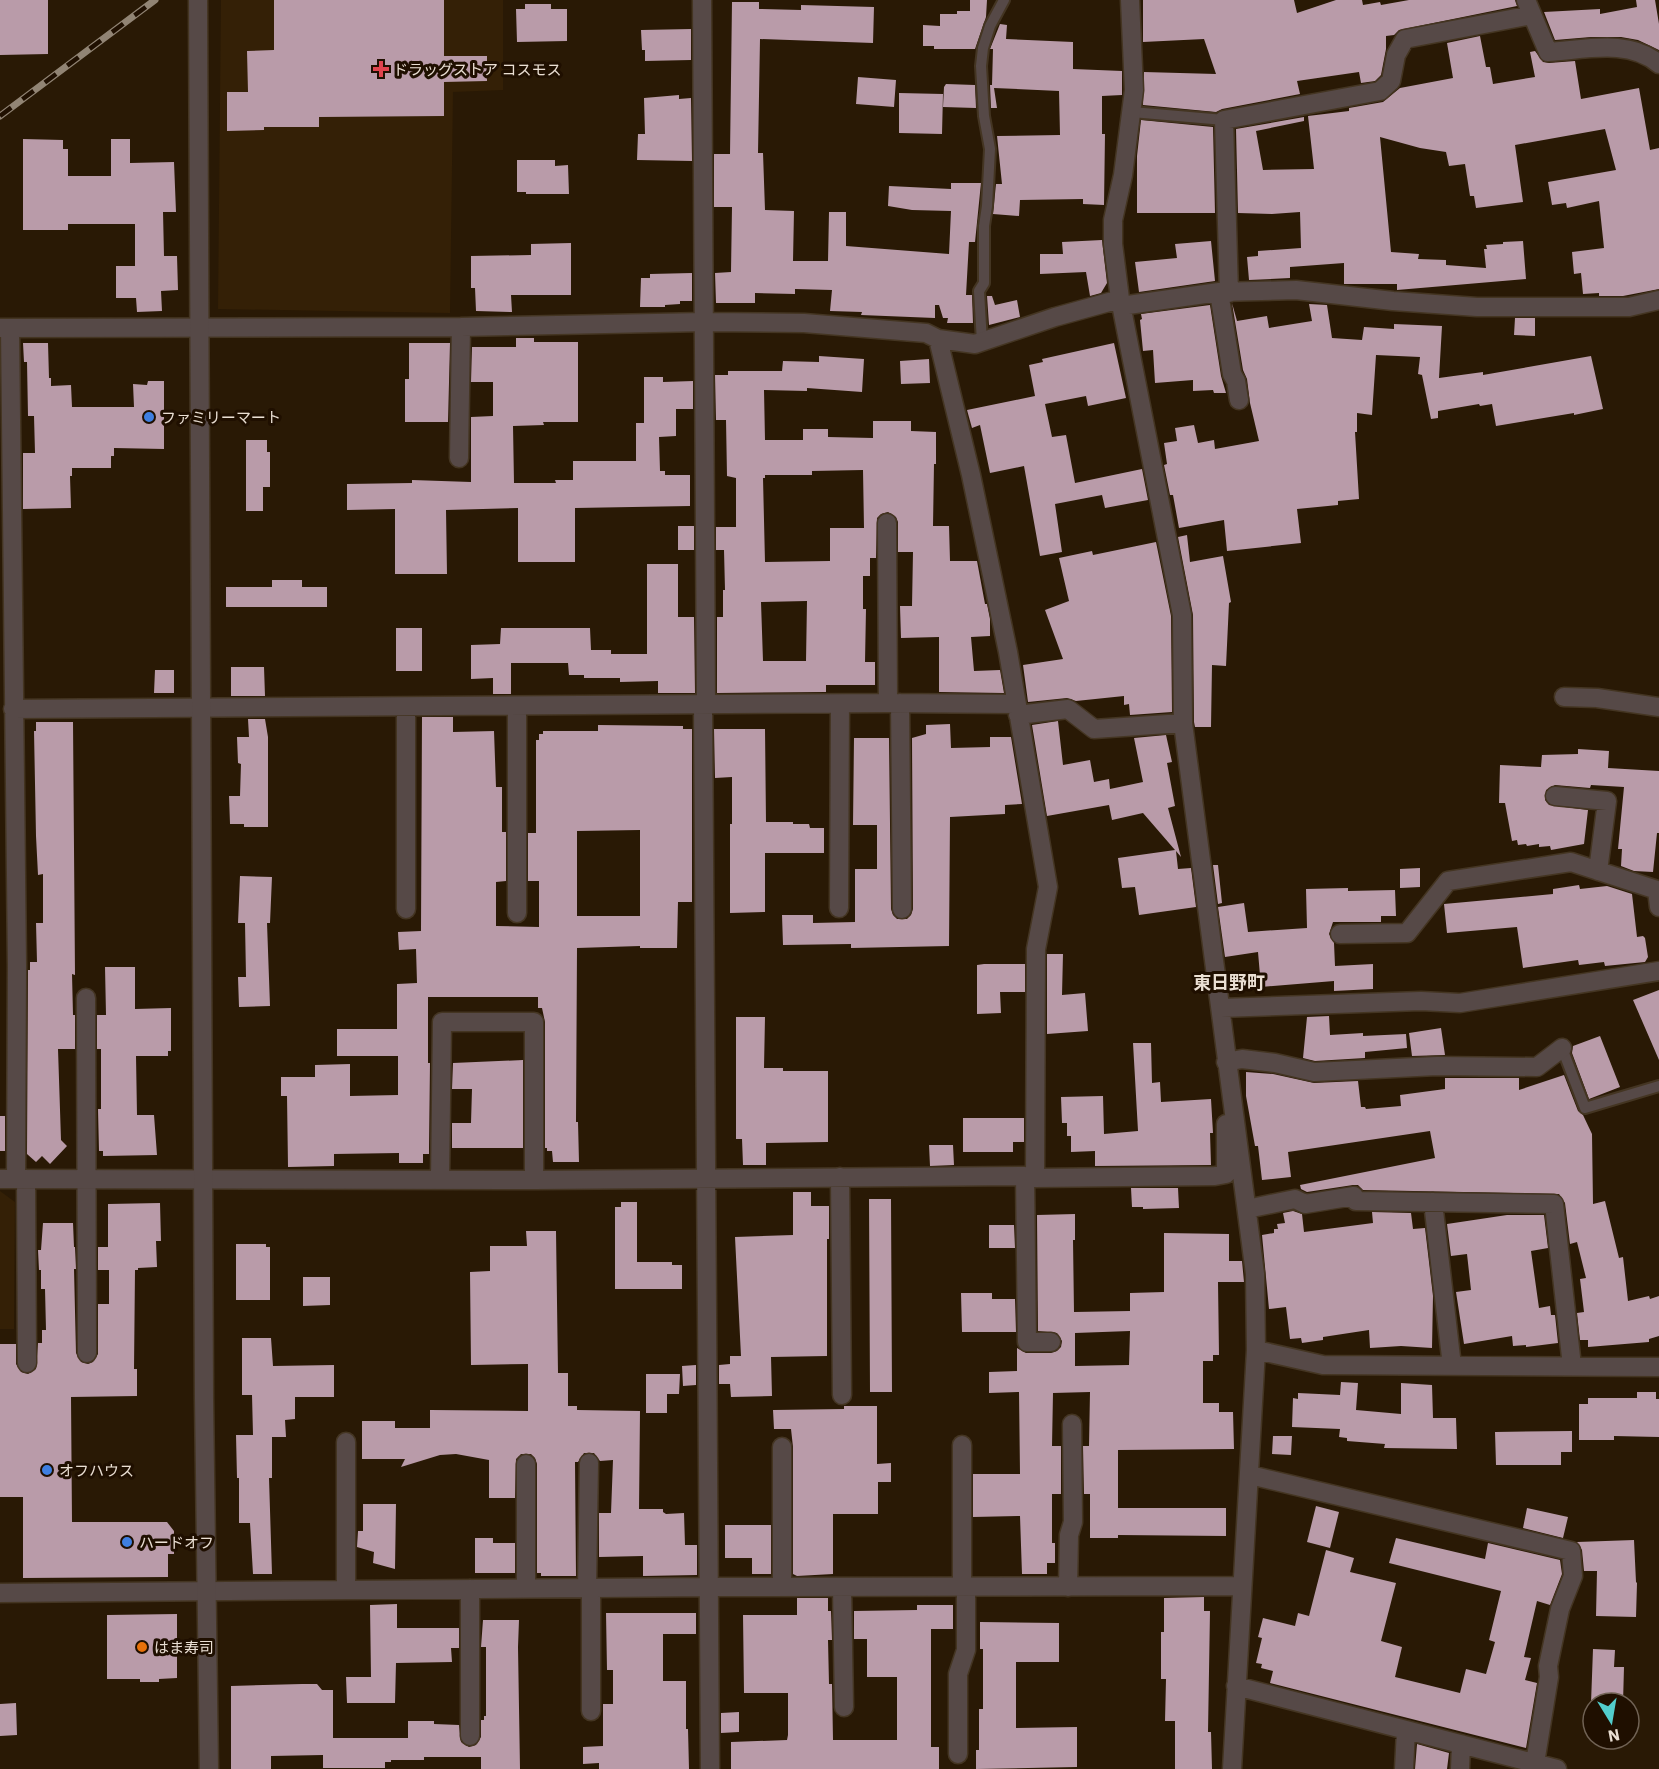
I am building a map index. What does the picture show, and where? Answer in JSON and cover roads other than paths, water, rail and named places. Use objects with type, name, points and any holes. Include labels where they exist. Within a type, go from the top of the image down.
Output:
[{"type":"street","points":[[198,0],[201,328],[200,707],[209,1769]]},
{"type":"street","points":[[702,0],[710,1769]]},
{"type":"street","points":[[1130,0],[1134,90],[1123,175],[1113,220],[1113,244],[1120,302],[1182,615],[1183,723],[1255,1274],[1256,1350],[1232,1769]]},
{"type":"street","points":[[1239,400],[1236,381],[1232,374],[1224,293],[1224,120],[1380,91],[1391,81],[1396,55],[1405,39],[1529,8],[1548,52],[1632,49],[1652,57],[1659,63]]},
{"type":"street","points":[[27,1363],[14,1179],[17,966],[9,711],[5,328],[580,326],[704,321],[804,323],[926,333],[938,339],[975,344],[1055,317],[1120,302],[1224,293],[1296,290],[1403,302],[1478,307],[1629,307],[1659,300]]},
{"type":"street","points":[[459,458],[461,327]]},
{"type":"street","points":[[938,339],[971,475],[1008,652],[1048,887],[1036,949],[1027,1342],[1051,1342]]},
{"type":"street","points":[[887,523],[902,909]]},
{"type":"street","points":[[1564,698],[1597,698],[1659,707]]},
{"type":"street","points":[[9,711],[200,707],[517,707],[894,703],[1017,710],[1068,710],[1094,729],[1183,723]]},
{"type":"street","points":[[839,908],[840,704]]},
{"type":"street","points":[[406,707],[406,909]]},
{"type":"street","points":[[517,707],[517,913]]},
{"type":"street","points":[[1555,796],[1607,801],[1599,871]]},
{"type":"street","points":[[1340,934],[1407,933],[1448,881],[1571,862],[1657,890],[1659,907]]},
{"type":"street","points":[[1221,1008],[1421,1001],[1460,1002],[1659,971]]},
{"type":"street","points":[[86,998],[87,1353]]},
{"type":"street","points":[[440,1180],[442,1022],[534,1022],[534,1180]]},
{"type":"street","points":[[1226,1062],[1242,1059],[1275,1063],[1314,1072],[1437,1066],[1538,1067],[1562,1048]]},
{"type":"street","points":[[14,1179],[534,1180],[1215,1176],[1226,1174],[1226,1124],[1234,1114]]},
{"type":"street","points":[[840,1177],[842,1395]]},
{"type":"street","points":[[1247,1209],[1295,1199],[1305,1204],[1354,1196],[1356,1201],[1554,1204],[1572,1366]]},
{"type":"street","points":[[1432,1202],[1452,1366]]},
{"type":"street","points":[[1256,1350],[1323,1365],[1659,1367]]},
{"type":"street","points":[[1068,1587],[1069,1535],[1073,1522],[1072,1424]]},
{"type":"street","points":[[345,1589],[346,1442]]},
{"type":"street","points":[[958,1754],[958,1674],[966,1650],[962,1445]]},
{"type":"street","points":[[782,1447],[782,1587]]},
{"type":"street","points":[[589,1463],[591,1711]]},
{"type":"street","points":[[526,1464],[526,1588]]},
{"type":"street","points":[[1250,1475],[1571,1551],[1573,1576],[1560,1609],[1548,1666],[1550,1677],[1535,1763]]},
{"type":"street","points":[[0,1593],[345,1589],[1242,1586]]},
{"type":"street","points":[[842,1587],[844,1707]]},
{"type":"street","points":[[470,1589],[470,1736]]},
{"type":"street","points":[[1236,1686],[1557,1769]]},
{"type":"street","points":[[1404,1769],[1406,1730]]},
{"type":"street","points":[[1460,1769],[1461,1744]]},
{"type":"lane","points":[[982,342],[979,291],[984,283],[984,226],[990,149],[984,116],[981,66],[983,48],[990,26],[1004,0]]},
{"type":"lane","points":[[1132,112],[1224,120]]},
{"type":"lane","points":[[1562,1048],[1585,1108],[1659,1086]]},
{"type":"railway","points":[[0,116],[155,0]]},
{"type":"place","name":"ドラッグストア コスモス","points":[[381,69]]},
{"type":"place","name":"ファミリーマート","points":[[149,417]]},
{"type":"place","name":"オフハウス","points":[[47,1470]]},
{"type":"place","name":"ハードオフ","points":[[127,1542]]},
{"type":"place","name":"はま寿司","points":[[142,1647]]},
{"type":"district","name":"東日野町","points":[[1229,982]]}]
